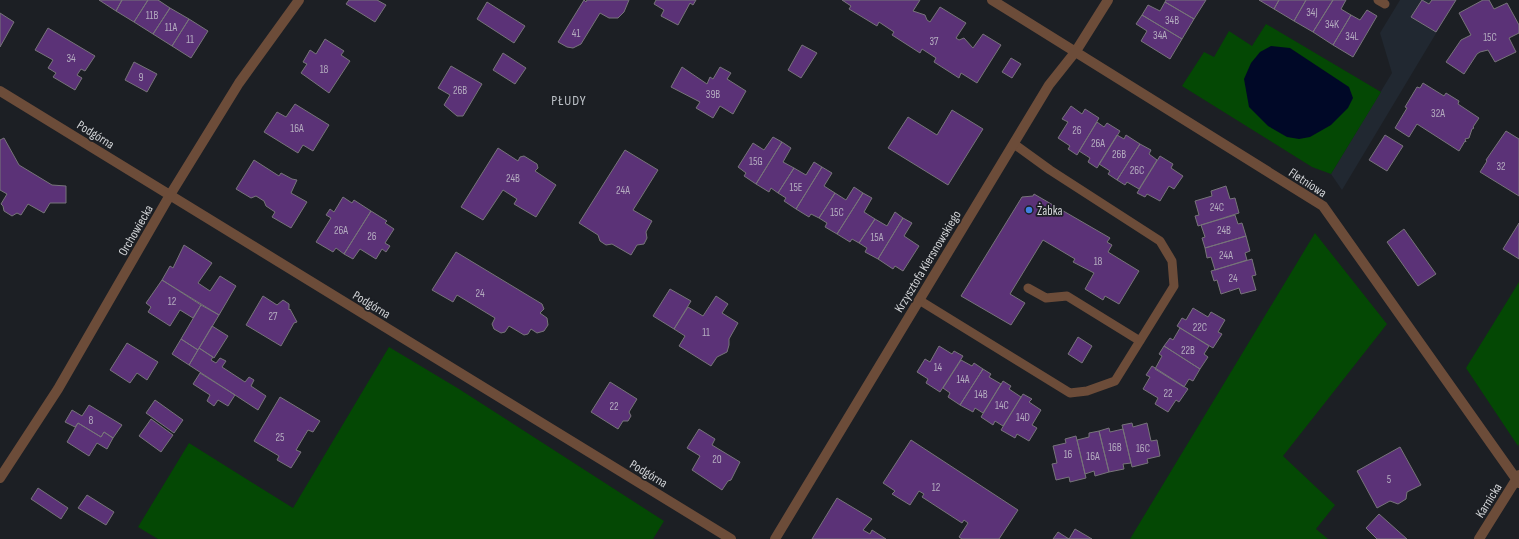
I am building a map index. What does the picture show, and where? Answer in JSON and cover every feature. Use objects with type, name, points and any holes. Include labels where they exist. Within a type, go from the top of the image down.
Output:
[{"type":"street","name":"Orchowiecka","points":[[0,478],[58,389],[170,195],[239,83],[299,0]]},
{"type":"street","name":"Fletniowa","points":[[992,0],[1323,206],[1518,479]]},
{"type":"street","name":"Krzysztofa Kiersnowskiego","points":[[775,539],[1049,84],[1076,51],[1108,0]]},
{"type":"street","name":"Podgórna","points":[[0,91],[732,539]]},
{"type":"street","name":"Karnicka","points":[[1479,539],[1518,479]]},
{"type":"lane","points":[[919,300],[1070,393],[1087,391],[1115,381],[1174,286],[1172,261],[1160,242],[1050,170],[1014,144]]},
{"type":"lane","points":[[1028,288],[1046,298],[1067,296],[1140,340]]},
{"type":"shaded area","points":[[1400,0],[1456,0],[1342,190],[1331,174],[1392,73],[1380,33]]},
{"type":"green space","points":[[1266,24],[1381,92],[1331,174],[1312,167],[1182,86],[1204,52],[1214,57],[1229,31],[1252,46]]},
{"type":"green space","points":[[1315,233],[1387,324],[1283,456],[1335,505],[1316,529],[1328,539],[1130,539]]},
{"type":"green space","points":[[1519,282],[1519,444],[1518,446],[1466,368]]},
{"type":"green space","points":[[389,347],[459,389],[664,521],[653,539],[158,539],[138,527],[189,443],[293,508]]},
{"type":"water","points":[[1271,46],[1290,48],[1349,87],[1353,98],[1348,108],[1331,125],[1310,137],[1299,139],[1287,137],[1268,126],[1249,107],[1244,79],[1251,63],[1260,52]]},
{"type":"building","points":[[99,0],[122,0],[116,11]]},
{"type":"building","points":[[122,0],[148,0],[134,22],[116,11]]},
{"type":"building","points":[[148,0],[158,0],[170,8],[153,34],[134,22]]},
{"type":"building","points":[[349,0],[377,0],[386,5],[375,22],[346,4]]},
{"type":"building","points":[[584,0],[586,2],[587,0],[629,0],[624,12],[618,18],[609,18],[600,13],[581,44],[573,48],[567,47],[558,42]]},
{"type":"building","points":[[656,0],[696,0],[693,5],[690,3],[678,25],[661,16],[664,10],[654,4]]},
{"type":"building","points":[[842,0],[920,0],[913,11],[925,15],[927,20],[930,22],[940,7],[966,23],[956,38],[959,40],[964,38],[973,48],[983,34],[1001,45],[977,83],[961,73],[959,78],[934,62],[936,58],[922,49],[920,53],[892,35],[894,32],[879,22],[877,26],[849,9],[851,6]]},
{"type":"building","points":[[1166,0],[1206,0],[1194,19],[1165,2]]},
{"type":"building","points":[[1259,0],[1279,0],[1274,9]]},
{"type":"building","points":[[1279,0],[1306,0],[1294,21],[1274,9]]},
{"type":"building","points":[[1306,0],[1333,0],[1313,32],[1294,21]]},
{"type":"building","points":[[1333,0],[1346,0],[1341,9],[1351,15],[1333,45],[1313,32]]},
{"type":"building","points":[[1422,0],[1429,4],[1432,0],[1456,0],[1436,32],[1411,17]]},
{"type":"building","points":[[1483,0],[1489,0],[1494,9],[1507,3],[1519,25],[1519,33],[1509,38],[1516,52],[1495,62],[1488,50],[1480,52],[1477,54],[1464,74],[1446,62],[1461,40],[1471,35],[1459,13]]},
{"type":"building","points":[[487,2],[525,26],[514,43],[477,19]]},
{"type":"building","points":[[1165,2],[1194,19],[1182,39],[1142,15],[1148,5],[1160,11]]},
{"type":"building","points":[[170,8],[189,19],[172,46],[153,34]]},
{"type":"building","points":[[1367,10],[1377,16],[1353,57],[1333,45],[1351,15],[1360,20]]},
{"type":"building","points":[[0,13],[14,22],[0,47]]},
{"type":"building","points":[[1142,15],[1182,39],[1170,59],[1141,41],[1147,31],[1136,24]]},
{"type":"building","points":[[189,19],[208,31],[191,58],[172,46]]},
{"type":"building","points":[[48,28],[95,56],[85,71],[81,69],[77,75],[82,78],[75,90],[53,77],[56,73],[48,68],[53,60],[35,50]]},
{"type":"building","points":[[325,39],[344,51],[341,55],[350,61],[329,93],[301,73],[307,64],[303,62],[310,50],[316,54]]},
{"type":"building","points":[[802,45],[817,53],[801,78],[788,70]]},
{"type":"building","points":[[503,53],[526,68],[515,84],[493,70]]},
{"type":"building","points":[[1011,58],[1021,64],[1012,78],[1002,72]]},
{"type":"building","points":[[134,62],[157,74],[147,92],[125,80]]},
{"type":"building","points":[[451,66],[482,84],[463,116],[457,116],[444,105],[450,95],[438,88]]},
{"type":"building","points":[[682,67],[707,84],[710,77],[713,79],[720,67],[731,73],[727,79],[746,91],[733,114],[720,106],[713,118],[696,108],[700,102],[671,87]]},
{"type":"building","points":[[1423,83],[1444,96],[1446,93],[1459,101],[1458,104],[1479,118],[1472,129],[1469,138],[1465,139],[1466,142],[1465,141],[1459,151],[1417,124],[1409,137],[1395,128],[1417,87],[1420,88]]},
{"type":"building","points":[[295,104],[329,125],[313,151],[303,145],[298,153],[264,132],[277,112],[286,117]]},
{"type":"building","points":[[1071,106],[1082,114],[1085,109],[1099,118],[1077,155],[1068,149],[1070,146],[1058,138],[1068,122],[1062,119]]},
{"type":"building","points":[[952,110],[983,129],[948,185],[888,148],[908,117],[937,135]]},
{"type":"building","points":[[1097,122],[1104,127],[1107,123],[1120,131],[1097,168],[1088,162],[1090,158],[1079,151]]},
{"type":"building","points":[[1506,131],[1519,139],[1519,196],[1480,172],[1487,161],[1486,160]]},
{"type":"building","points":[[1117,135],[1124,139],[1126,135],[1140,144],[1117,180],[1108,174],[1110,171],[1099,164]]},
{"type":"building","points":[[1385,135],[1403,146],[1387,171],[1369,160]]},
{"type":"building","points":[[773,137],[782,142],[756,184],[744,176],[746,173],[738,167],[753,143],[764,150]]},
{"type":"building","points":[[4,138],[19,165],[52,185],[66,186],[66,203],[50,203],[44,213],[28,204],[21,215],[17,213],[12,216],[4,211],[1,204],[7,194],[0,190],[0,140]]},
{"type":"building","points":[[782,142],[791,148],[783,162],[794,168],[778,193],[771,188],[769,192],[756,184]]},
{"type":"building","points":[[1140,144],[1151,150],[1149,154],[1157,160],[1139,189],[1127,182],[1125,185],[1117,180]]},
{"type":"building","points":[[498,148],[518,161],[520,157],[524,156],[537,164],[538,168],[535,171],[556,185],[536,217],[514,204],[517,199],[503,190],[483,220],[461,207]]},
{"type":"building","points":[[625,150],[658,170],[633,210],[652,221],[646,232],[647,238],[644,244],[637,245],[631,255],[612,244],[606,245],[600,241],[598,235],[579,223]]},
{"type":"building","points":[[1160,156],[1173,164],[1171,168],[1183,176],[1174,189],[1169,186],[1160,201],[1147,194],[1145,197],[1137,193]]},
{"type":"building","points":[[254,160],[279,176],[281,173],[297,180],[291,193],[307,202],[291,228],[272,217],[275,212],[266,206],[264,201],[256,196],[251,198],[236,189]]},
{"type":"building","points":[[814,162],[822,167],[796,209],[784,201],[786,198],[778,193],[794,168],[806,175]]},
{"type":"building","points":[[822,167],[832,173],[824,186],[835,193],[819,218],[811,214],[809,217],[796,209]]},
{"type":"building","points":[[1226,186],[1230,199],[1235,198],[1239,213],[1198,226],[1195,216],[1199,215],[1195,201],[1212,196],[1211,191]]},
{"type":"building","points":[[854,187],[863,193],[837,234],[825,227],[827,223],[819,218],[835,193],[846,200]]},
{"type":"building","points":[[863,193],[872,198],[864,212],[875,219],[859,243],[852,239],[850,242],[837,234]]},
{"type":"building","points":[[1034,194],[1110,238],[1107,242],[1112,245],[1108,252],[1139,271],[1119,304],[1105,296],[1103,300],[1085,289],[1094,273],[1073,262],[1075,259],[1043,240],[1010,294],[1025,303],[1011,325],[961,296],[1022,197],[1033,196]]},
{"type":"building","points":[[343,197],[352,203],[354,200],[371,211],[344,254],[336,248],[333,252],[316,242],[331,218],[326,215],[330,209],[334,212]]},
{"type":"building","points":[[371,211],[387,221],[385,223],[394,229],[385,243],[390,246],[386,252],[382,249],[376,259],[360,249],[353,259],[344,254]]},
{"type":"building","points":[[895,212],[903,218],[878,259],[865,252],[867,248],[859,243],[875,219],[887,226]]},
{"type":"building","points":[[1235,215],[1238,224],[1242,223],[1246,236],[1205,248],[1202,238],[1205,237],[1201,225]]},
{"type":"building","points":[[903,218],[912,223],[904,236],[919,246],[903,271],[895,266],[893,269],[878,259]]},
{"type":"building","points":[[1519,223],[1519,259],[1503,249]]},
{"type":"building","points":[[1404,229],[1436,274],[1418,286],[1387,242]]},
{"type":"building","points":[[1246,236],[1250,251],[1245,253],[1247,260],[1215,270],[1211,257],[1207,258],[1205,248]]},
{"type":"building","points":[[184,245],[212,263],[198,283],[210,291],[220,276],[236,286],[219,315],[162,280],[170,266],[173,268]]},
{"type":"building","points":[[456,252],[542,304],[544,309],[540,313],[547,318],[548,325],[544,331],[537,333],[531,329],[528,334],[524,335],[509,326],[505,332],[501,333],[494,329],[492,324],[495,318],[457,295],[453,302],[432,290]]},
{"type":"building","points":[[1252,259],[1256,275],[1252,276],[1256,290],[1241,294],[1239,288],[1221,294],[1217,280],[1214,281],[1211,271]]},
{"type":"building","points":[[162,280],[201,305],[193,318],[180,310],[170,326],[148,312],[151,307],[146,303]]},
{"type":"building","points":[[670,289],[691,301],[674,329],[653,316]]},
{"type":"building","points":[[263,296],[277,305],[283,300],[289,304],[289,310],[290,309],[297,322],[294,323],[281,346],[246,325]]},
{"type":"building","points":[[716,296],[728,304],[722,313],[738,323],[729,339],[727,352],[717,357],[711,366],[679,346],[685,336],[674,329],[688,307],[703,316]]},
{"type":"building","points":[[201,305],[219,315],[198,350],[181,339]]},
{"type":"building","points":[[1193,308],[1208,317],[1211,312],[1225,320],[1218,332],[1222,334],[1213,348],[1177,326],[1182,318],[1186,320]]},
{"type":"building","points":[[212,326],[228,336],[214,358],[199,348]]},
{"type":"building","points":[[1180,328],[1209,346],[1204,354],[1208,357],[1200,369],[1164,346],[1170,338],[1173,340]]},
{"type":"building","points":[[1078,337],[1092,346],[1082,363],[1068,354]]},
{"type":"building","points":[[181,339],[198,350],[189,365],[172,354]]},
{"type":"building","points":[[127,343],[158,362],[147,380],[137,373],[130,383],[110,370]]},
{"type":"building","points":[[939,346],[952,354],[954,351],[963,356],[940,392],[926,383],[928,379],[917,372],[925,359],[930,362]]},
{"type":"building","points":[[1164,346],[1200,369],[1193,381],[1189,379],[1184,387],[1155,369],[1162,356],[1159,354]]},
{"type":"building","points":[[199,348],[213,357],[211,360],[216,363],[220,358],[226,361],[222,367],[245,382],[249,377],[254,380],[251,386],[266,396],[258,410],[189,365]]},
{"type":"building","points":[[961,360],[972,366],[974,363],[983,369],[960,405],[948,397],[950,393],[943,388]]},
{"type":"building","points":[[1152,366],[1188,389],[1179,402],[1176,400],[1168,412],[1155,404],[1158,398],[1143,389],[1150,377],[1146,375]]},
{"type":"building","points":[[983,369],[991,374],[989,377],[1001,384],[983,413],[975,408],[973,412],[960,405]]},
{"type":"building","points":[[200,373],[235,395],[228,406],[218,400],[214,406],[207,401],[210,395],[193,384]]},
{"type":"building","points":[[1003,381],[1011,386],[1009,389],[1021,397],[1003,426],[995,421],[993,425],[981,417]]},
{"type":"building","points":[[610,382],[637,399],[629,412],[631,416],[628,421],[623,421],[618,429],[591,412]]},
{"type":"building","points":[[1023,394],[1032,399],[1029,402],[1041,410],[1032,425],[1037,428],[1029,441],[1017,434],[1015,438],[1001,430]]},
{"type":"building","points":[[280,397],[320,421],[313,432],[308,430],[296,450],[301,452],[291,468],[277,460],[279,456],[254,441]]},
{"type":"building","points":[[155,400],[183,420],[174,433],[146,413]]},
{"type":"building","points":[[89,405],[122,425],[113,438],[104,432],[101,437],[78,423],[75,427],[65,422],[72,410],[82,416]]},
{"type":"building","points":[[151,419],[173,435],[161,452],[139,436]]},
{"type":"building","points":[[78,423],[101,437],[104,432],[113,438],[107,449],[97,443],[89,456],[67,442]]},
{"type":"building","points":[[1132,423],[1133,427],[1147,423],[1151,441],[1157,440],[1160,456],[1147,459],[1148,463],[1132,467],[1122,425]]},
{"type":"building","points":[[1109,428],[1110,432],[1123,429],[1131,463],[1123,464],[1124,469],[1109,472],[1099,431]]},
{"type":"building","points":[[699,429],[715,439],[712,445],[740,462],[731,480],[728,481],[722,490],[692,470],[700,456],[687,448]]},
{"type":"building","points":[[1099,431],[1109,472],[1095,476],[1094,471],[1085,474],[1077,440],[1089,437],[1089,433]]},
{"type":"building","points":[[1076,436],[1086,478],[1070,482],[1069,477],[1056,480],[1052,464],[1057,463],[1053,446],[1066,443],[1065,439]]},
{"type":"building","points":[[911,440],[1018,510],[999,539],[962,539],[959,537],[968,523],[964,520],[962,523],[922,497],[924,494],[919,491],[910,505],[892,494],[895,491],[883,483]]},
{"type":"building","points":[[1400,447],[1421,485],[1407,492],[1406,499],[1398,504],[1390,501],[1377,508],[1357,471]]},
{"type":"building","points":[[38,488],[68,508],[61,519],[31,499]]},
{"type":"building","points":[[87,495],[114,512],[106,525],[78,508]]},
{"type":"building","points":[[837,498],[872,519],[863,530],[870,534],[872,530],[886,539],[812,539]]},
{"type":"building","points":[[1379,514],[1407,539],[1377,539],[1366,528]]},
{"type":"building","points":[[1075,529],[1092,539],[1069,539]]},
{"type":"building","points":[[1058,532],[1069,539],[1053,539]]},
{"type":"place","name":"Żabka","points":[[1029,210]]},
{"type":"district","name":"PŁUDY","points":[[569,100]]}]
